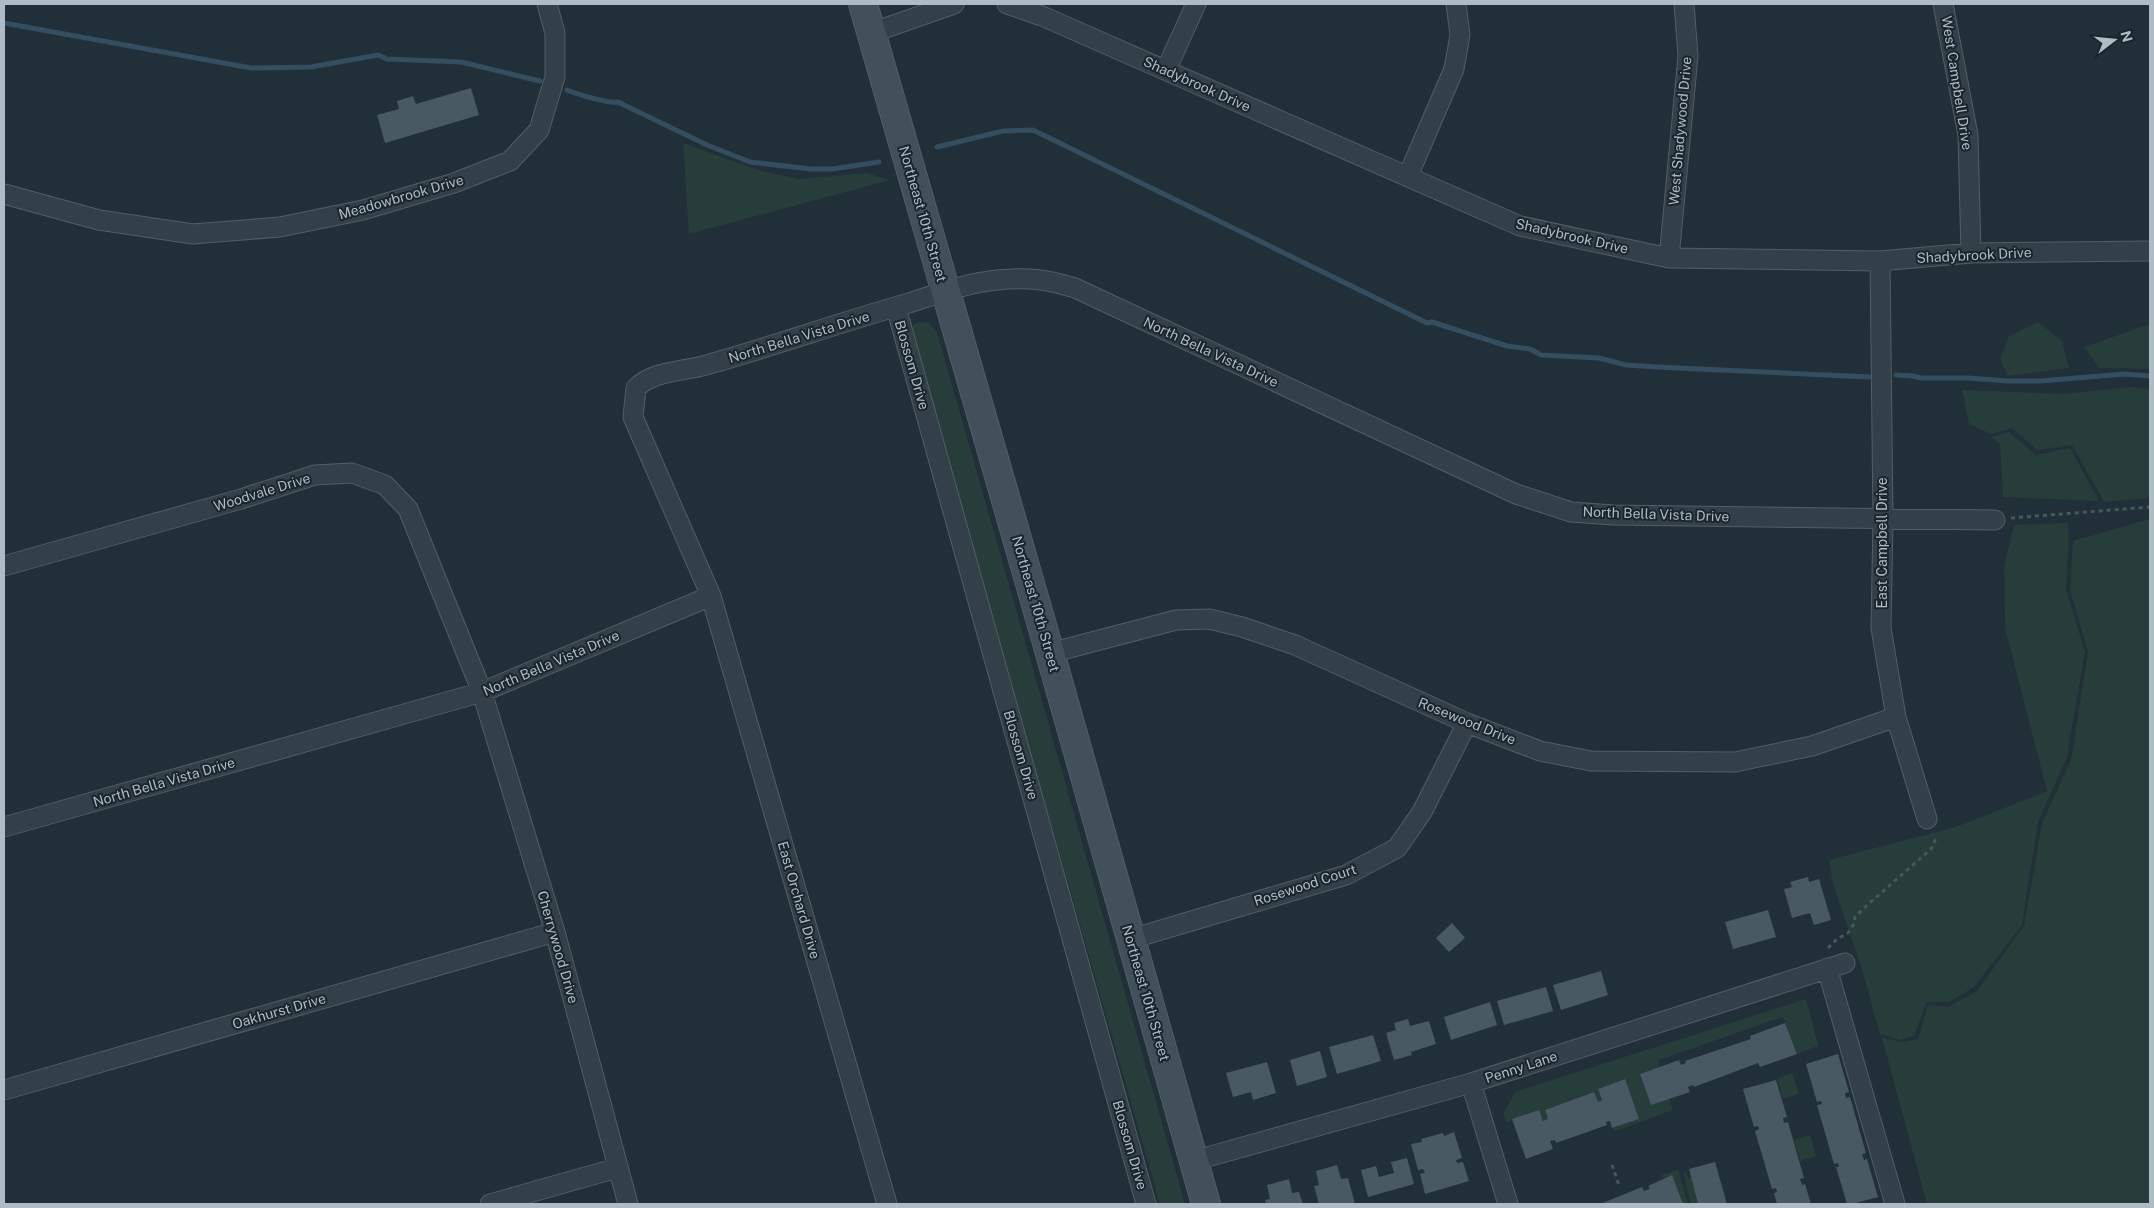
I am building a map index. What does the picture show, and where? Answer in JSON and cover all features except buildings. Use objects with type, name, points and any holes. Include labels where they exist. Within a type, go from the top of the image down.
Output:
[{"type":"main road","name":"Northeast 10th Street","points":[[863,4],[1206,1204]]},
{"type":"street","name":"Meadowbrook Drive","points":[[4,194],[98,220],[193,234],[280,227],[354,212],[454,183],[510,161],[539,130],[555,77],[555,33],[548,4]]},
{"type":"street","points":[[871,33],[954,4]]},
{"type":"street","name":"Shadybrook Drive","points":[[1007,4],[1042,16],[1520,226],[1669,258],[1880,260],[1971,253],[2150,251]]},
{"type":"street","points":[[1166,70],[1196,4]]},
{"type":"street","points":[[1408,176],[1454,69],[1460,34],[1456,4]]},
{"type":"street","name":"West Shadywood Drive","points":[[1669,258],[1688,56],[1684,4]]},
{"type":"street","name":"West Campbell Drive","points":[[1943,4],[1968,135],[1971,253]]},
{"type":"street","name":"East Campbell Drive","points":[[1880,260],[1883,519],[1881,628],[1896,717],[1927,819]]},
{"type":"street","name":"North Bella Vista Drive","points":[[4,827],[482,692],[711,596],[634,417],[636,388],[642,382],[655,376],[704,366],[896,306],[994,280],[1047,279],[1075,288],[1516,494],[1571,512],[1614,515],[1995,520]]},
{"type":"street","name":"Blossom Drive","points":[[896,306],[1146,1204]]},
{"type":"street","name":"Woodvale Drive","points":[[4,566],[232,502],[316,475],[352,473],[384,485],[408,509],[482,692]]},
{"type":"street","name":"East Orchard Drive","points":[[711,596],[887,1204]]},
{"type":"street","name":"Rosewood Drive","points":[[1050,653],[1176,620],[1209,619],[1242,627],[1295,645],[1467,724],[1540,751],[1591,761],[1735,762],[1812,746],[1896,717]]},
{"type":"street","name":"Cherrywood Drive","points":[[482,692],[555,932],[628,1204]]},
{"type":"street","name":"Rosewood Court","points":[[1130,939],[1346,875],[1397,848],[1422,812],[1467,724]]},
{"type":"street","name":"Oakhurst Drive","points":[[4,1090],[555,932]]},
{"type":"street","name":"Penny Lane","points":[[1193,1161],[1471,1083],[1845,962]]},
{"type":"street","points":[[1827,968],[1895,1204]]},
{"type":"street","points":[[1471,1083],[1508,1204]]},
{"type":"street","points":[[490,1204],[617,1168]]},
{"type":"path","points":[[1995,520],[2150,508]]},
{"type":"path","points":[[1828,948],[1837,939],[1848,933],[1856,917],[1864,908],[1931,850],[1935,841],[1927,819]]},
{"type":"path","points":[[1612,1165],[1620,1188]]},
{"type":"green space","points":[[683,143],[758,170],[799,179],[867,173],[890,180],[689,234]]},
{"type":"green space","points":[[920,322],[929,323],[937,332],[1185,1204],[1160,1204],[911,334],[913,325]]},
{"type":"green space","points":[[2038,322],[2062,341],[2069,368],[2008,376],[2000,359],[2009,336]]},
{"type":"green space","points":[[2150,324],[2150,369],[2099,368],[2084,347]]},
{"type":"green space","points":[[2130,387],[2150,389],[2150,498],[2104,502],[2072,445],[2037,450],[2012,428],[1991,434],[1969,424],[1962,390],[2063,394]]},
{"type":"green space","points":[[2009,432],[2036,455],[2070,448],[2099,501],[2003,497],[2000,444],[1991,437]]},
{"type":"green space","points":[[2150,519],[2150,1204],[1927,1204],[1882,1038],[1902,1042],[1918,1039],[1928,1005],[1948,1007],[1977,991],[2024,926],[2042,823],[2071,760],[2088,652],[2070,590],[2073,541]]},
{"type":"green space","points":[[2068,523],[2066,589],[2085,652],[2067,757],[2038,822],[2022,925],[1974,987],[1949,1002],[1927,1002],[1914,1036],[1900,1040],[1880,1034],[1861,966],[1833,884],[1829,860],[1956,827],[2047,791],[2005,628],[2004,568],[2014,525]]},
{"type":"green space","points":[[1806,999],[1818,1046],[1797,1054],[1783,1017],[1659,1060],[1659,1067],[1640,1074],[1651,1105],[1669,1099],[1673,1110],[1615,1131],[1612,1128],[1639,1119],[1624,1079],[1598,1089],[1602,1100],[1598,1102],[1594,1092],[1545,1110],[1548,1119],[1543,1121],[1539,1110],[1506,1122],[1503,1114],[1515,1092]]},
{"type":"green space","points":[[1792,1073],[1799,1094],[1783,1099],[1777,1078]]},
{"type":"green space","points":[[1810,1135],[1816,1156],[1800,1161],[1794,1140]]},
{"type":"green space","points":[[1678,1170],[1688,1204],[1683,1204],[1672,1176],[1663,1178],[1661,1175]]},
{"type":"green space","points":[[1686,1172],[1688,1178],[1691,1177],[1698,1204],[1691,1204],[1683,1173]]},
{"type":"waterway","points":[[4,23],[251,68],[311,67],[378,55],[387,59],[461,62],[540,81]]},
{"type":"waterway","points":[[567,90],[601,100],[618,102],[707,145],[750,162],[811,169],[832,169],[879,162]]},
{"type":"waterway","points":[[937,147],[1003,131],[1033,130],[1427,323],[1432,322],[1507,346],[1530,349],[1541,355],[1599,358],[1626,365],[1869,377]]},
{"type":"waterway","points":[[1896,375],[1921,378],[1968,378],[2008,381],[2040,381],[2125,374],[2150,376]]}]
